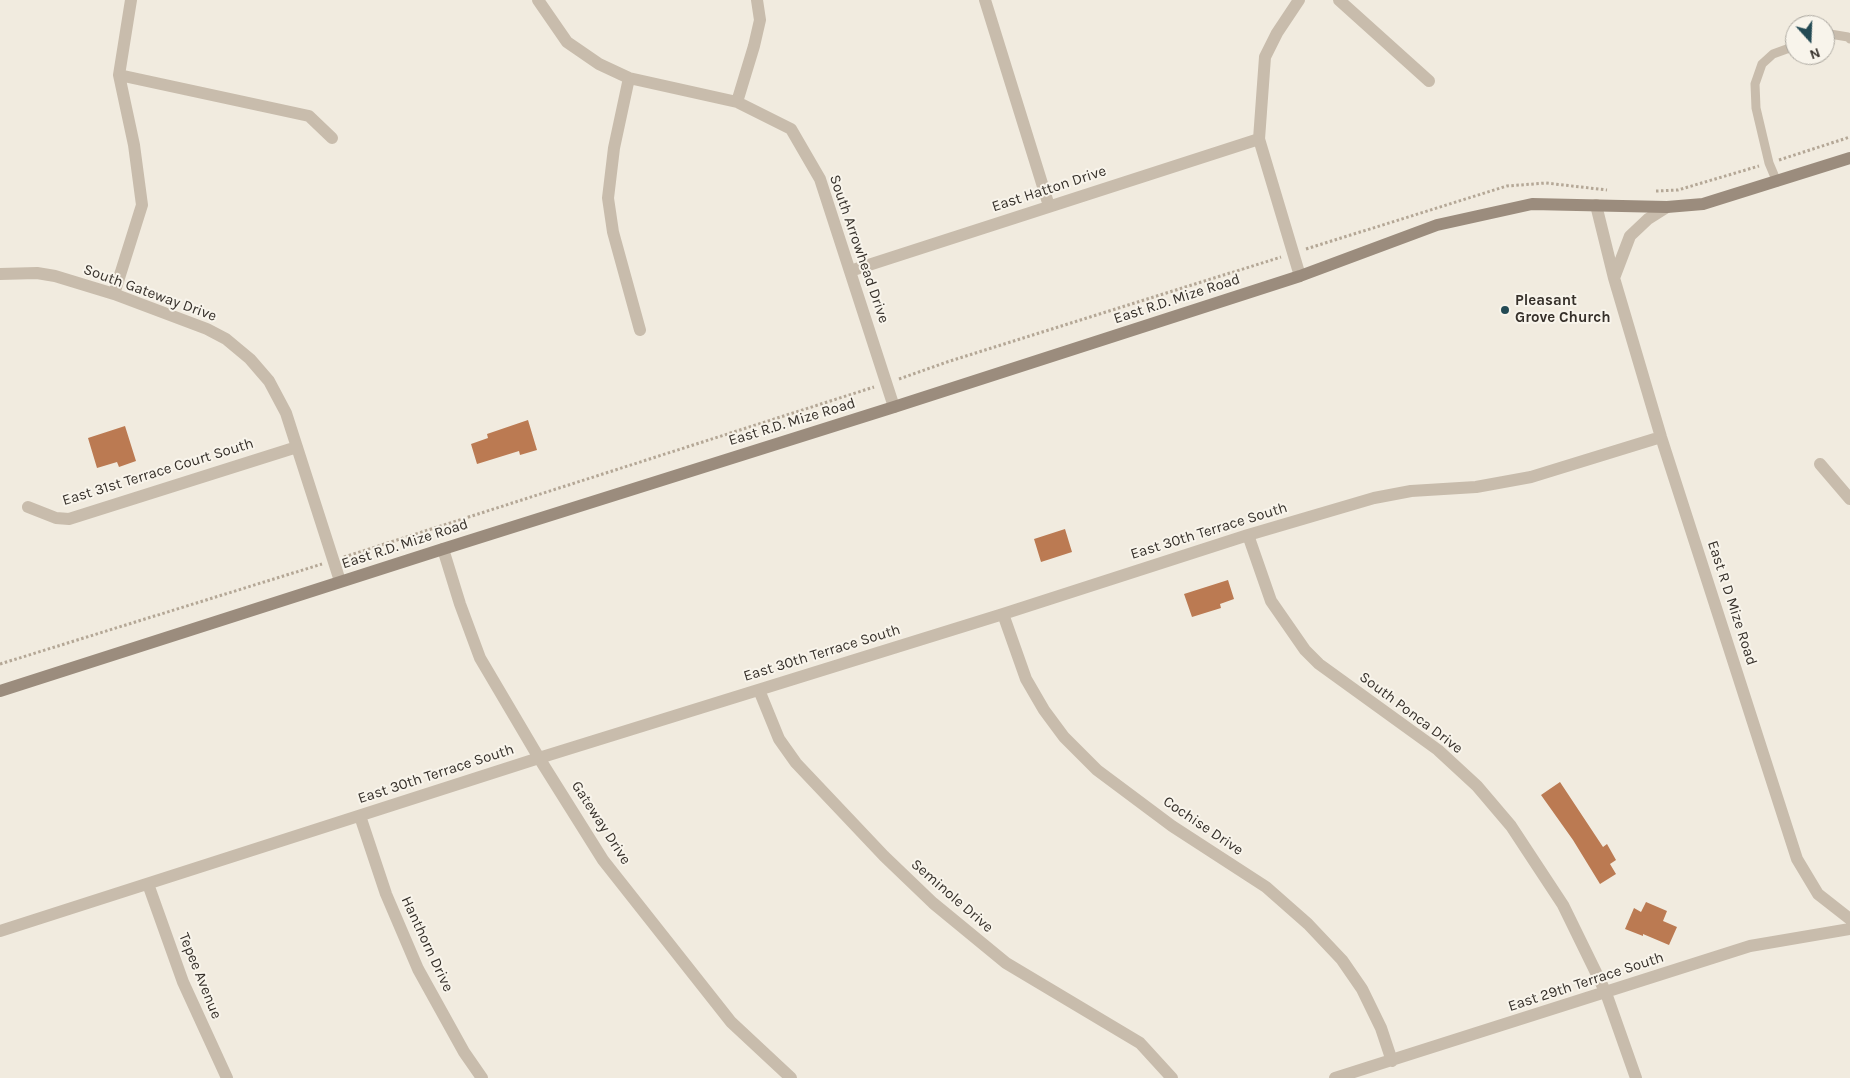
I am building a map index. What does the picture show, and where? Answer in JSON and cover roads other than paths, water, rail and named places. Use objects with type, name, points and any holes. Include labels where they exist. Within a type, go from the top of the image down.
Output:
[{"type":"main road","name":"East R.D. Mize Road","points":[[0,691],[443,548],[894,407],[1300,276],[1437,225],[1532,204],[1666,207],[1703,204],[1850,158]]},
{"type":"street","points":[[114,294],[142,205],[134,144],[119,75],[130,0]]},
{"type":"street","name":"South Arrowhead Drive","points":[[538,0],[567,42],[599,64],[629,78],[737,102],[791,129],[820,179],[894,407]]},
{"type":"street","points":[[737,102],[760,20],[757,0]]},
{"type":"street","points":[[985,0],[1049,206]]},
{"type":"street","points":[[1299,0],[1277,33],[1265,57],[1258,138],[1300,276]]},
{"type":"street","points":[[1339,0],[1429,80]]},
{"type":"street","points":[[119,75],[309,116],[332,138]]},
{"type":"street","points":[[629,78],[614,148],[608,198],[612,232],[640,330]]},
{"type":"street","name":"East Hatton Drive","points":[[850,271],[1258,138]]},
{"type":"street","name":"East R D Mize Road","points":[[1596,205],[1614,278],[1661,437],[1797,859],[1818,894],[1850,919]]},
{"type":"street","points":[[1614,278],[1630,236],[1648,219],[1666,207]]},
{"type":"street","name":"South Gateway Drive","points":[[0,274],[54,276],[114,294],[226,339],[250,359],[268,381],[286,413],[340,582]]},
{"type":"street","name":"East 30th Terrace South","points":[[0,930],[1248,535],[1374,498],[1410,492],[1476,487],[1531,477],[1661,437]]},
{"type":"street","name":"East 31st Terrace Court South","points":[[28,507],[56,518],[69,518],[298,447]]},
{"type":"street","points":[[1820,464],[1850,499]]},
{"type":"street","name":"South Ponca Drive","points":[[1248,535],[1271,601],[1305,650],[1319,664],[1438,750],[1477,786],[1511,826],[1563,905],[1606,992],[1636,1078]]},
{"type":"street","name":"Gateway Drive","points":[[443,548],[460,604],[480,658],[539,758],[609,868],[731,1022],[791,1078]]},
{"type":"street","name":"Cochise Drive","points":[[1003,614],[1026,679],[1044,710],[1064,736],[1097,770],[1172,826],[1266,887],[1308,924],[1342,960],[1362,989],[1381,1028],[1392,1061]]},
{"type":"street","name":"Seminole Drive","points":[[759,690],[779,739],[796,763],[884,856],[933,902],[1006,963],[1140,1043],[1172,1078]]},
{"type":"street","name":"Hanthorn Drive","points":[[360,816],[386,894],[418,969],[464,1052],[482,1078]]},
{"type":"street","name":"Tepee Avenue","points":[[148,884],[183,982],[227,1078]]},
{"type":"street","name":"East 29th Terrace South","points":[[1335,1078],[1750,946],[1850,928]]},
{"type":"lane","points":[[1835,35],[1850,39]]},
{"type":"lane","points":[[1777,182],[1770,164],[1756,108],[1755,84],[1762,64],[1773,54],[1785,50]]},
{"type":"place","name":"Pleasant Grove Church","points":[[1505,310]]}]
